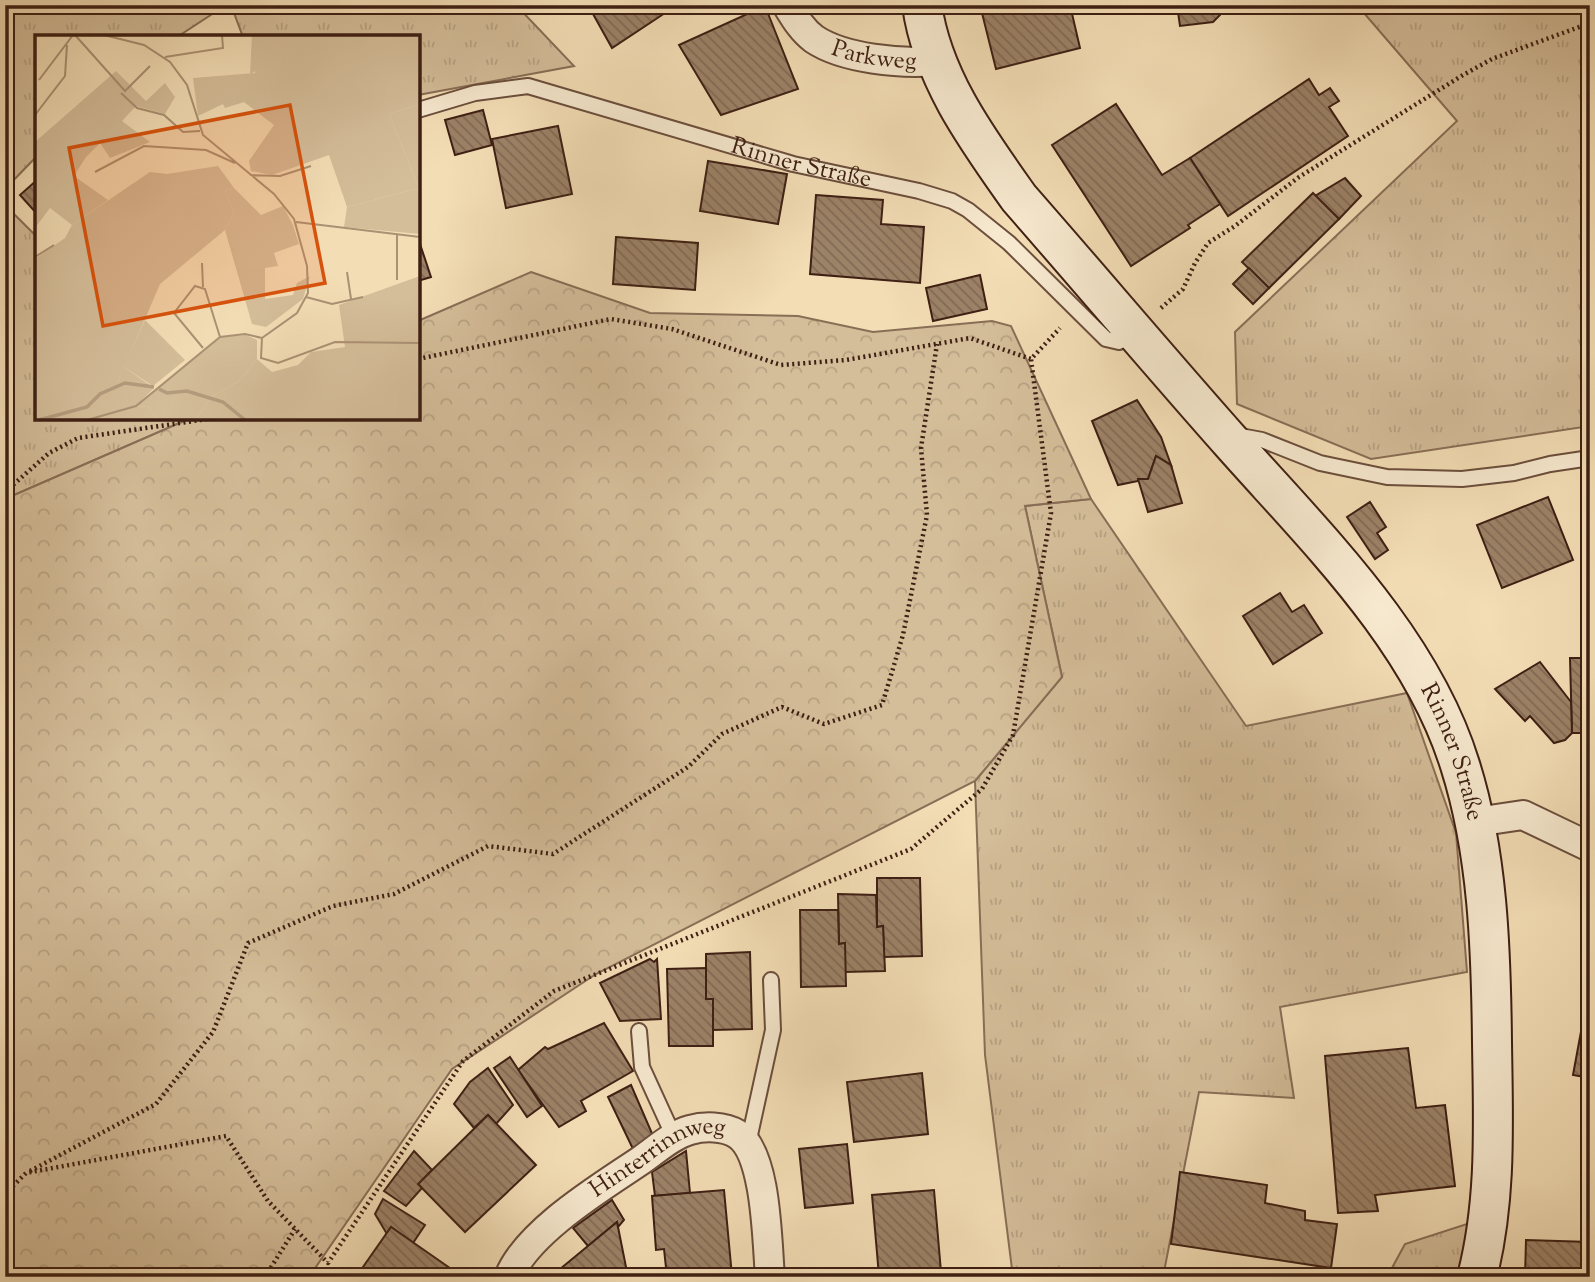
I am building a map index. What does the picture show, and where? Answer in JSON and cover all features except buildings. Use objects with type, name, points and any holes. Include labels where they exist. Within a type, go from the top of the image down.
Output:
[{"type":"main road","name":"Rinner Straße","points":[[922,5],[936,61],[968,124],[1019,198],[1363,591],[1413,666],[1450,737],[1460,762],[1476,822],[1490,948],[1493,1128],[1490,1203],[1484,1252],[1477,1277]]},
{"type":"street","name":"Parkweg","points":[[787,5],[799,24],[815,39],[835,50],[898,62],[936,61]]},
{"type":"street","points":[[1476,822],[1523,816],[1590,847]]},
{"type":"street","name":"Hinterrinnweg","points":[[509,1277],[513,1266],[554,1224],[598,1189],[674,1137],[707,1127],[723,1128],[737,1133],[754,1158],[759,1176],[770,1277]]},
{"type":"lane","name":"Rinner Straße","points":[[420,109],[475,93],[528,86],[793,164],[919,191],[952,201],[982,220],[1025,258],[1106,339],[1119,342],[1134,330]]},
{"type":"lane","points":[[1223,433],[1262,440],[1320,463],[1387,477],[1462,479],[1514,474],[1550,464],[1590,458]]},
{"type":"lane","points":[[747,1144],[773,1030],[771,980]]},
{"type":"lane","points":[[639,1031],[642,1067],[674,1137]]},
{"type":"path","points":[[1134,330],[1183,289],[1208,243],[1299,177],[1462,75],[1492,60],[1590,23]]},
{"type":"path","points":[[1031,359],[1076,311]]},
{"type":"path","points":[[420,359],[611,319],[672,329],[781,365],[846,360],[970,338],[1031,359]]},
{"type":"path","points":[[5,1194],[26,1173],[156,1104],[213,1032],[248,943],[333,906],[394,894],[488,846],[553,854],[688,767],[722,734],[782,707],[824,724],[882,705],[903,635],[927,515],[921,448],[937,344]]},
{"type":"path","points":[[26,1173],[226,1136],[268,1201],[328,1263],[463,1061],[554,991],[911,849],[982,789],[1013,736],[1051,513],[1031,359]]},
{"type":"path","points":[[5,492],[49,453],[78,438],[200,420]]},
{"type":"path","points":[[265,1277],[295,1229]]},
{"type":"green space","points":[[5,5],[226,5],[180,35],[35,35],[35,158],[5,189]]},
{"type":"green space","points":[[231,5],[516,5],[574,66],[420,95],[420,35],[242,35]]},
{"type":"green space","points":[[1357,5],[1590,5],[1590,426],[1371,459],[1237,404],[1235,332],[1457,121]]},
{"type":"green space","points":[[5,205],[35,235],[35,420],[186,420],[5,499]]},
{"type":"green space","points":[[531,272],[650,313],[798,316],[873,332],[992,321],[1011,326],[1091,499],[1025,506],[1062,677],[975,781],[596,974],[452,1069],[309,1277],[5,1277],[5,499],[186,420],[420,420],[420,320]]},
{"type":"green space","points":[[1091,499],[1246,726],[1407,693],[1456,833],[1467,972],[1280,1007],[1294,1098],[1199,1092],[1163,1277],[1013,1277],[985,1055],[975,781],[1062,677],[1025,506]]},
{"type":"green space","points":[[1504,1212],[1485,1277],[1387,1277],[1405,1244]]}]
